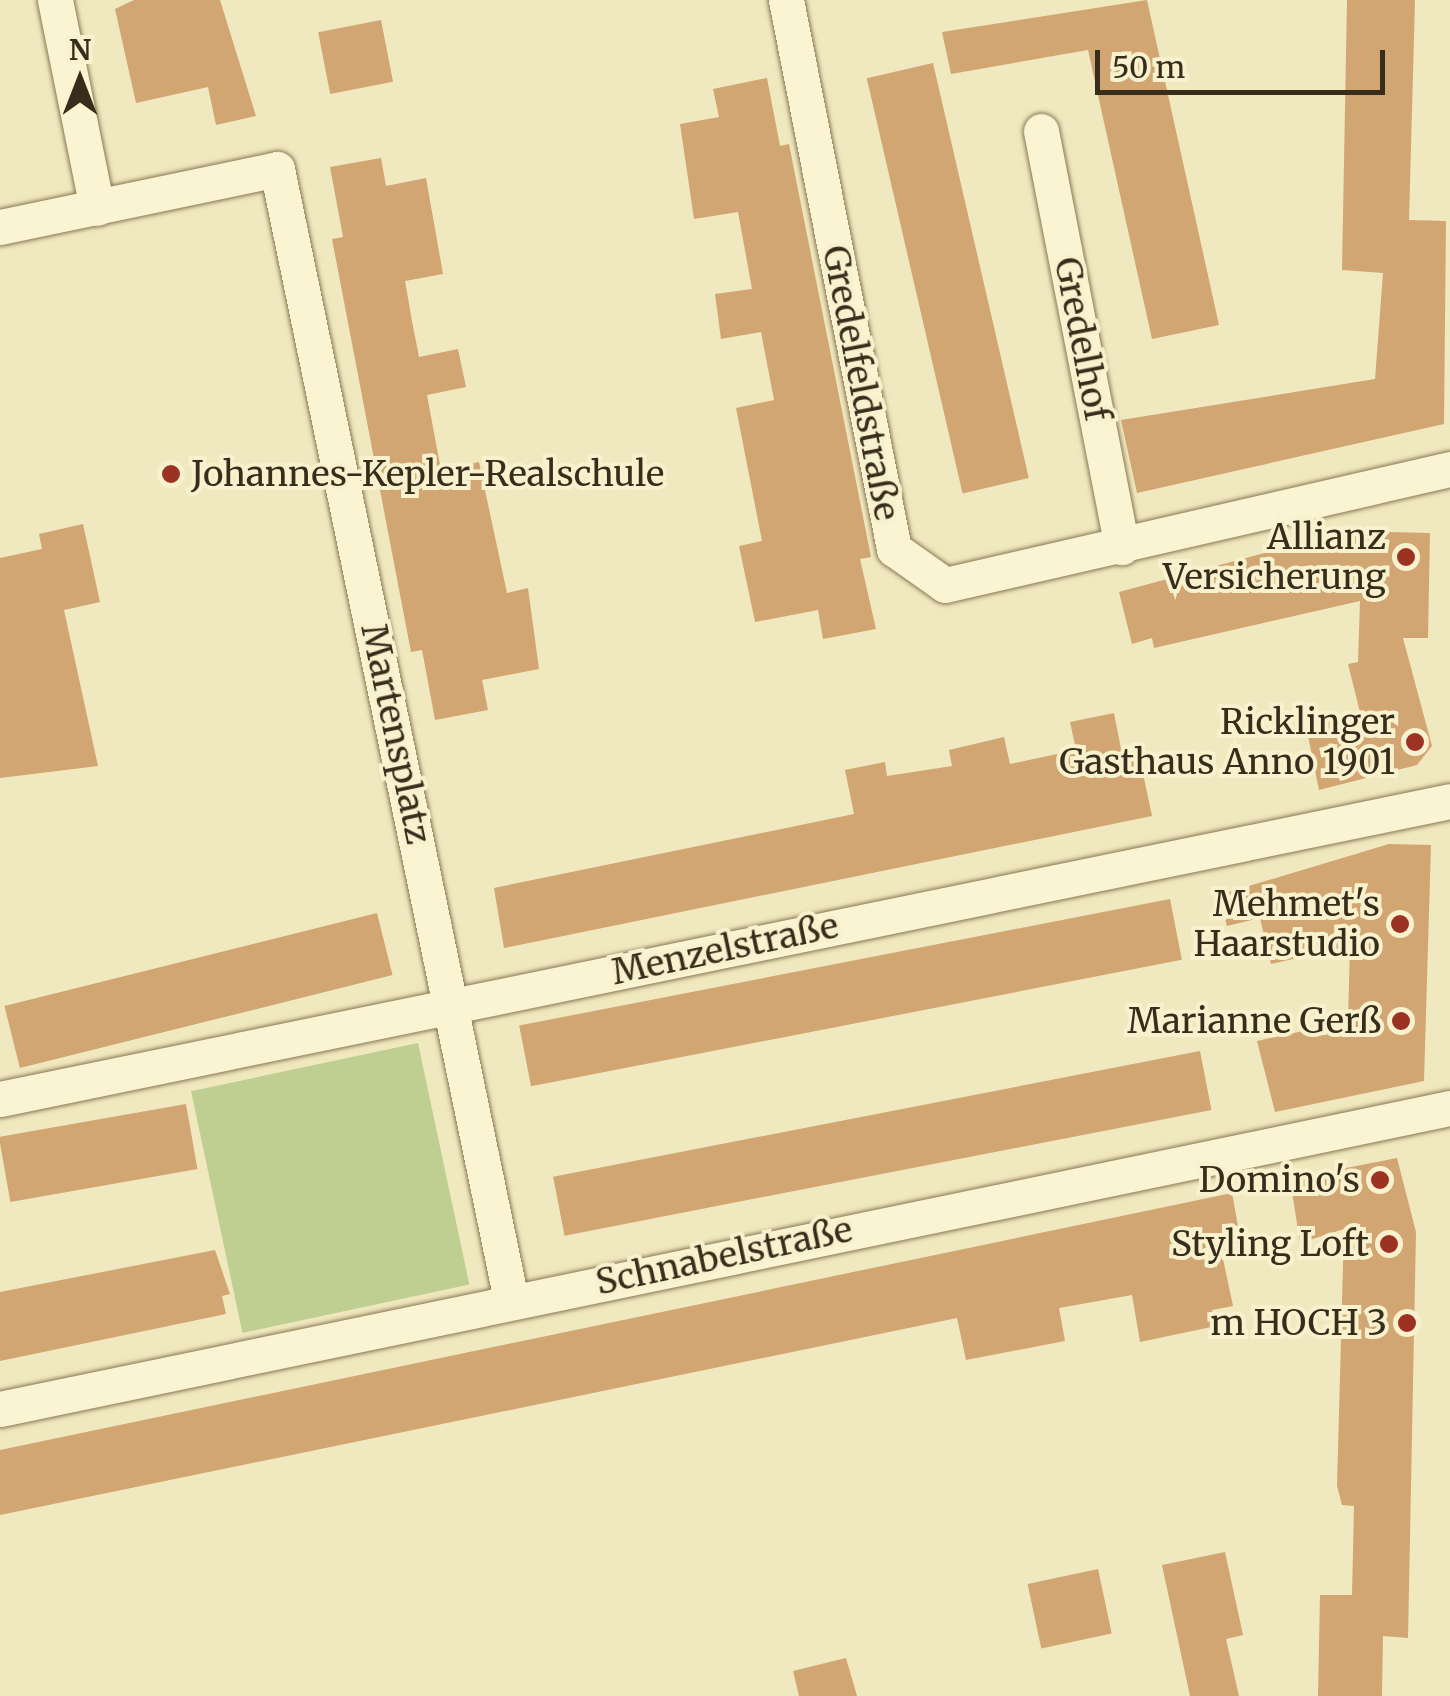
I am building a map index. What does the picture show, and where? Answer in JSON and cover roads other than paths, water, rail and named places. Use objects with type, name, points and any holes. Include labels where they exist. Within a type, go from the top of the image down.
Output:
[{"type":"street","points":[[0,227],[97,208],[55,0]]},
{"type":"street","name":"Gredelfeldstraße","points":[[786,0],[894,549],[945,585],[1450,469]]},
{"type":"street","name":"Gredelhof","points":[[1041,131],[1122,547]]},
{"type":"street","name":"Martensplatz","points":[[97,208],[277,169],[512,1300]]},
{"type":"street","name":"Menzelstraße","points":[[0,1099],[1450,801]]},
{"type":"street","name":"Schnabelstraße","points":[[0,1410],[512,1300],[1450,1108]]},
{"type":"place","name":"Johannes-Kepler-Realschule","points":[[171,474]]},
{"type":"place","name":"Allianz Versicherung","points":[[1406,557]]},
{"type":"place","name":"Ricklinger Gasthaus Anno 1901","points":[[1415,742]]},
{"type":"place","name":"Mehmet's Haarstudio","points":[[1400,924]]},
{"type":"place","name":"Marianne Gerß","points":[[1401,1021]]},
{"type":"place","name":"Domino's","points":[[1380,1180]]},
{"type":"place","name":"Styling Loft","points":[[1389,1244]]},
{"type":"place","name":"m HOCH 3","points":[[1407,1323]]}]
